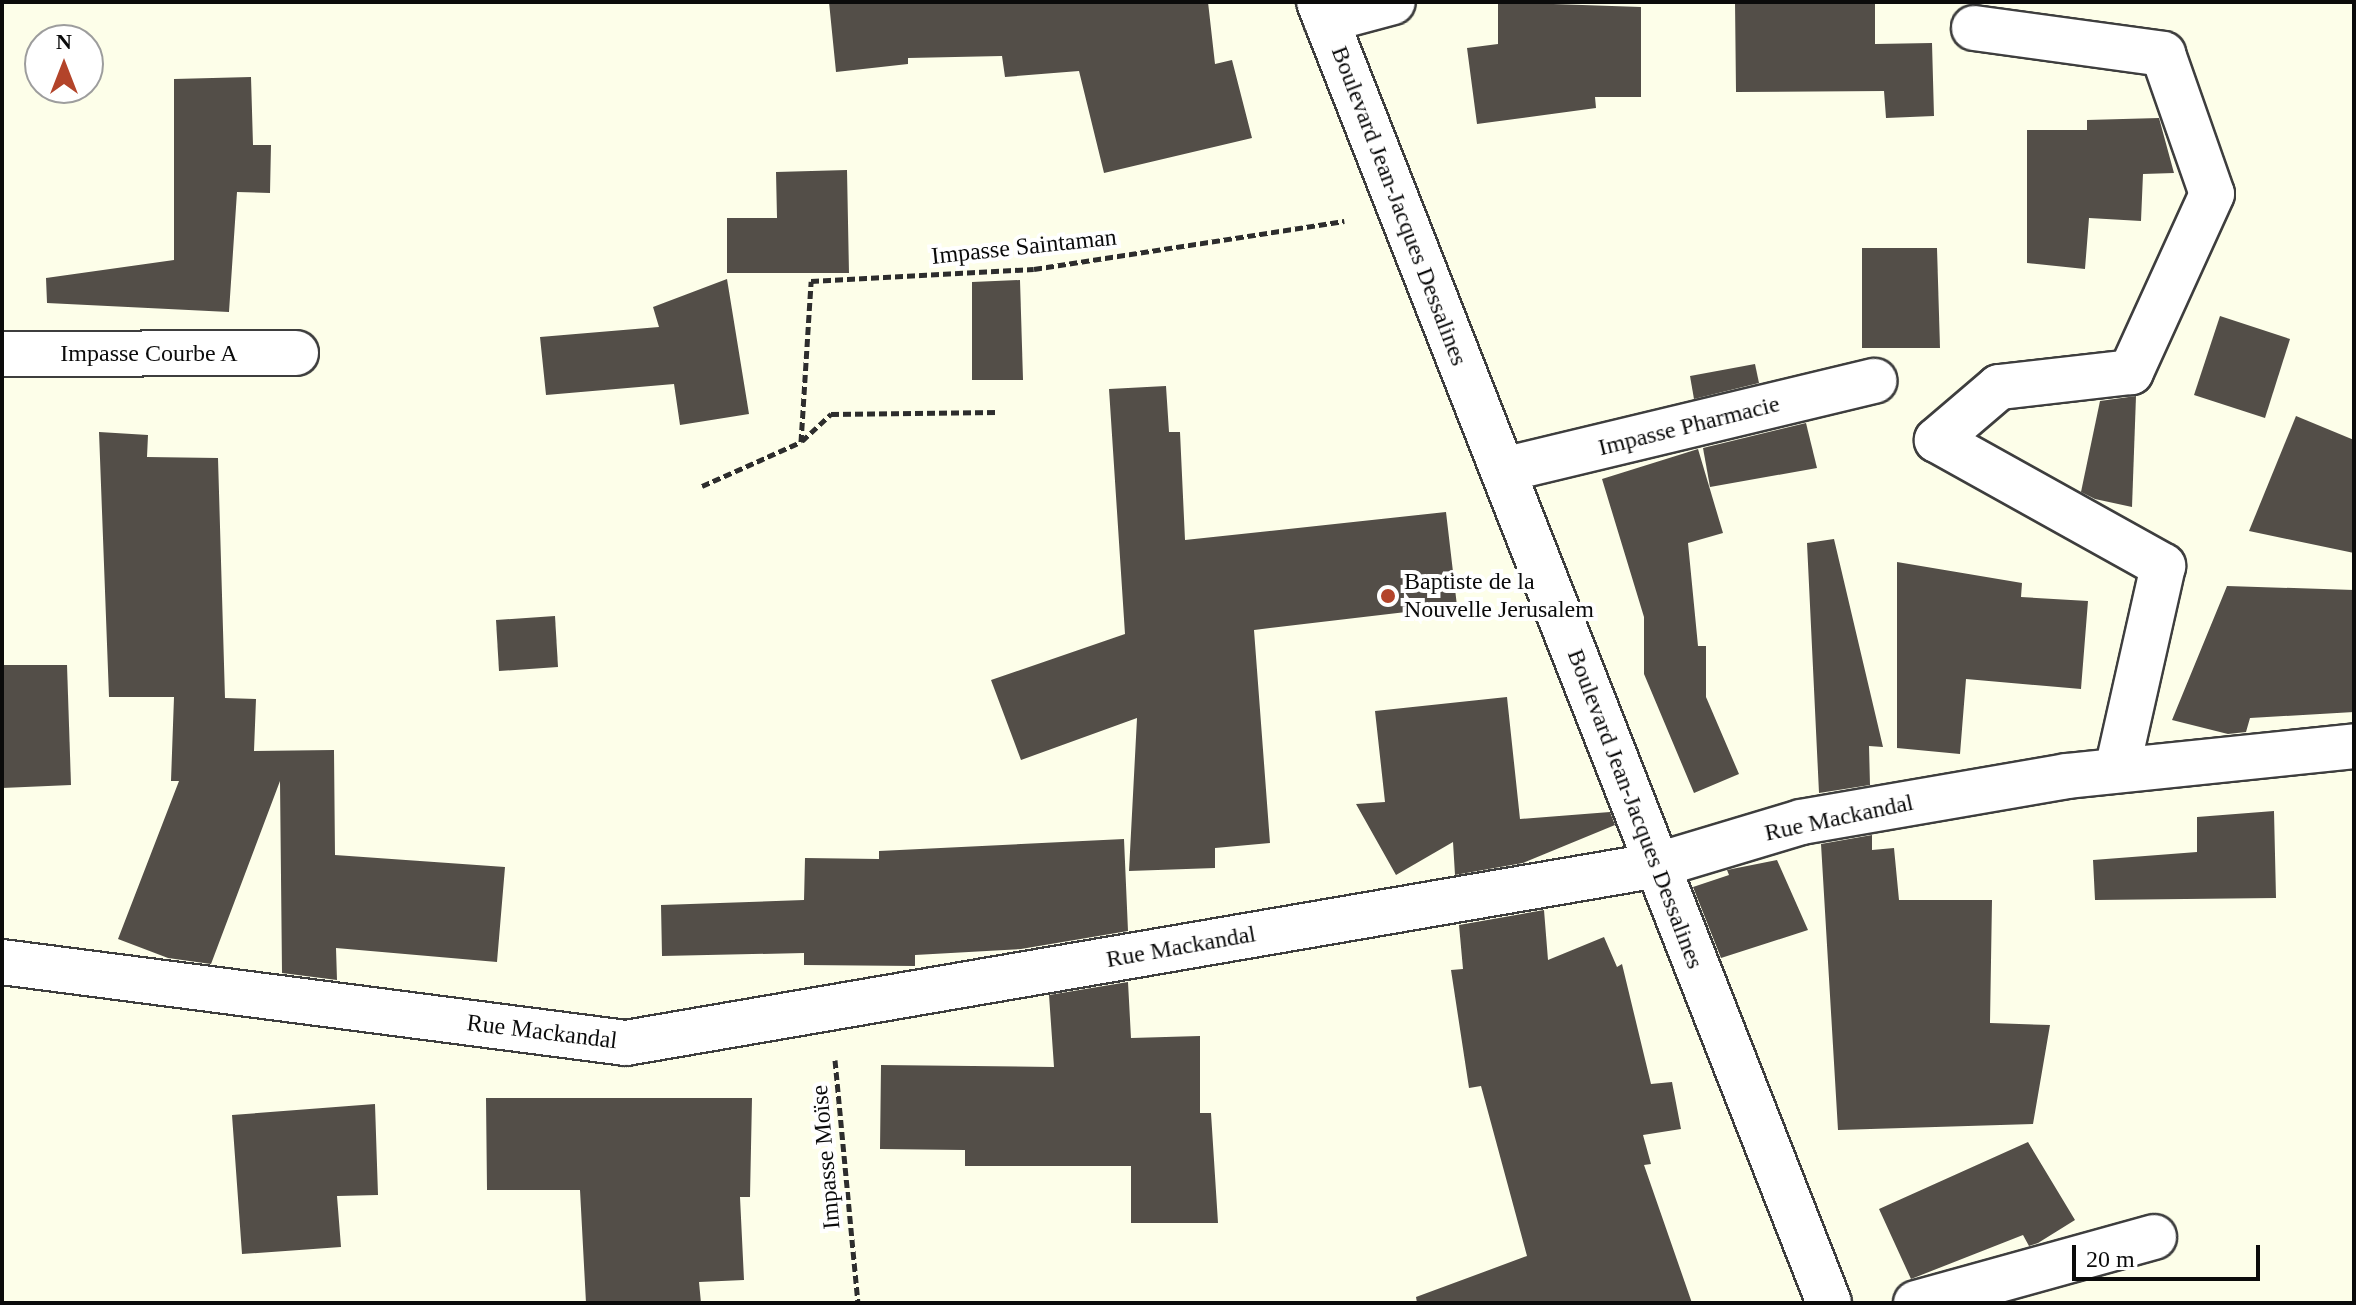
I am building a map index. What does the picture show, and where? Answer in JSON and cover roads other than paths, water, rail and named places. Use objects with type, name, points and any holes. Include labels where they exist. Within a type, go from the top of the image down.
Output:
[{"type":"street","points":[[1322,11],[1393,2]]},
{"type":"street","name":"Boulevard Jean-Jacques Dessalines","points":[[1322,11],[1829,1303]]},
{"type":"street","points":[[1976,11],[2163,54],[2212,194],[2131,372],[1999,387],[1937,440],[2163,566],[2117,770]]},
{"type":"street","name":"Impasse Courbe A","points":[[2,354],[296,353]]},
{"type":"street","name":"Impasse Pharmacie","points":[[1503,470],[1875,381]]},
{"type":"street","name":"Rue Mackandal","points":[[2,962],[626,1043],[1658,865],[1801,822],[2117,770],[2354,746]]},
{"type":"street","points":[[1916,1303],[2154,1237]]},
{"type":"place","name":"Baptiste de la Nouvelle Jerusalem","points":[[1388,596]]}]
